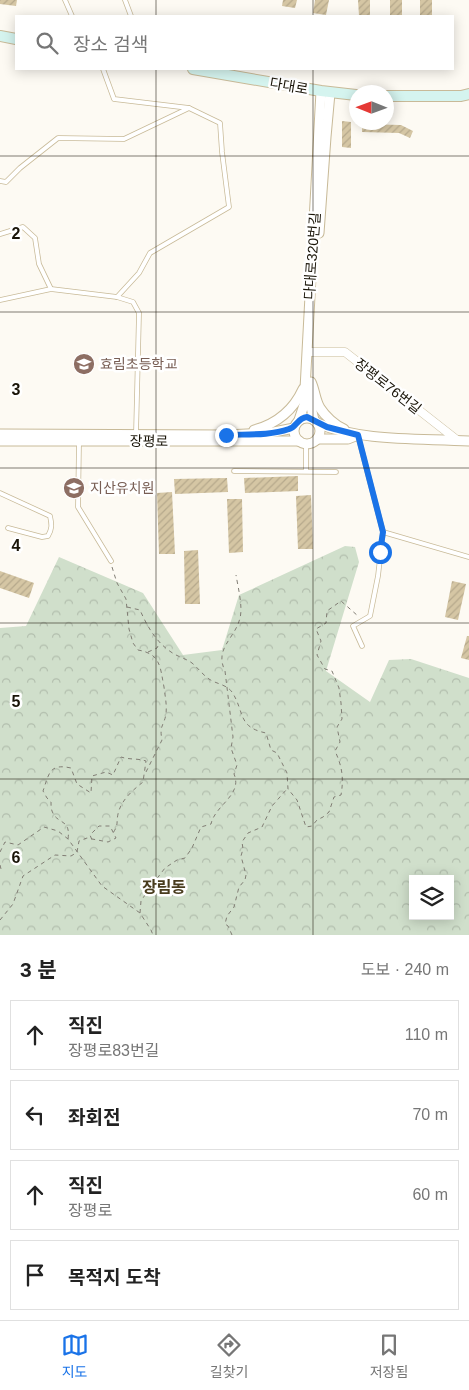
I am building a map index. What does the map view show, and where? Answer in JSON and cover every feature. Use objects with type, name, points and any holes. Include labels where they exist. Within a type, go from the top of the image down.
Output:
[{"type":"main road","points":[[0,36],[15,39]]},
{"type":"main road","name":"다대로","points":[[199,70],[326,92],[349,94]]},
{"type":"main road","points":[[394,96],[461,96],[469,94]]},
{"type":"street","name":"다대로320번길","points":[[296,424],[304,405],[312,352],[326,137],[326,92]]},
{"type":"street","name":"다대로320번길","points":[[316,421],[311,407],[308,382],[326,92]]},
{"type":"street","name":"장평로76번길","points":[[312,352],[344,352],[457,440]]},
{"type":"street","points":[[244,434],[280,419],[299,397],[308,382],[314,389],[320,408],[332,421],[346,431]]},
{"type":"street","points":[[316,421],[320,428],[317,439],[312,443],[302,442],[294,436],[296,424],[307,417],[337,430],[358,435],[469,441]]},
{"type":"street","name":"장평로","points":[[0,441],[269,433],[296,424]]},
{"type":"street","name":"장평로","points":[[0,434],[79,438]]},
{"type":"street","points":[[317,439],[348,439],[358,435]]},
{"type":"street","name":"장평로","points":[[136,437],[302,442]]},
{"type":"lane","points":[[65,0],[72,15]]},
{"type":"lane","points":[[125,0],[131,15]]},
{"type":"lane","points":[[103,70],[114,99],[189,108],[220,123],[229,207],[150,252],[139,273],[116,297]]},
{"type":"lane","points":[[0,180],[6,182],[20,168],[58,138],[124,139],[189,108]]},
{"type":"lane","points":[[0,234],[23,227],[34,238],[39,264],[51,288]]},
{"type":"lane","points":[[0,300],[51,288],[116,297],[134,302],[138,313],[136,437]]},
{"type":"lane","points":[[358,435],[383,532],[378,576],[370,616],[353,626],[362,646]]},
{"type":"lane","points":[[79,438],[78,508],[111,561]]},
{"type":"lane","points":[[302,442],[306,471]]},
{"type":"lane","points":[[234,471],[336,472]]},
{"type":"lane","points":[[0,493],[50,516],[52,524],[52,530],[48,536],[42,537],[8,528]]},
{"type":"lane","points":[[383,532],[469,557]]},
{"type":"path","points":[[111,561],[117,583],[126,599],[129,630],[133,644],[138,650],[148,652],[159,662],[167,700],[165,717],[160,729],[162,740],[144,776]]},
{"type":"path","points":[[140,912],[141,902],[158,877],[165,868],[177,860],[185,858],[192,848],[201,827],[211,824],[212,817],[229,799],[237,780],[234,774],[237,765],[231,748],[233,737],[224,671],[220,662],[222,653],[240,620],[241,610],[236,575]]},
{"type":"path","points":[[127,608],[140,610],[148,629],[172,653],[181,656],[211,680],[225,686],[232,692],[248,725],[253,730],[266,733],[272,750],[277,753],[287,772],[288,789],[298,800],[306,827],[312,826],[329,812],[334,797],[341,794],[342,786],[342,764],[335,751],[340,742],[338,727],[342,719],[339,688],[332,671],[325,669],[317,655],[321,641],[316,629],[326,623],[327,611],[341,601],[362,621]]},
{"type":"path","points":[[148,652],[157,648],[160,642]]},
{"type":"path","points":[[68,839],[69,831],[67,827],[52,811],[51,802],[43,791],[48,774],[55,768],[62,766],[71,768],[77,784],[91,793],[92,776],[106,772],[113,775],[121,757],[130,760],[137,758],[146,761],[143,782],[130,793],[123,803],[118,815],[118,826],[113,832]]},
{"type":"path","points":[[232,935],[226,924],[227,916],[234,907],[239,887],[245,880],[246,875],[241,856],[242,842],[248,833],[262,827],[272,806],[288,789]]},
{"type":"path","points":[[77,853],[79,841],[87,838],[92,840],[108,842],[116,838],[110,826],[99,826],[90,834],[92,840]]},
{"type":"path","points":[[0,852],[5,842],[18,845],[44,827],[58,831],[68,839],[102,886],[140,912],[153,935]]},
{"type":"path","points":[[0,920],[14,904],[23,876],[41,862],[55,855],[71,856],[77,853]]},
{"type":"path","points":[[0,865],[0,871]]},
{"type":"green space","points":[[345,546],[355,547],[359,562],[326,671],[370,702],[389,660],[411,659],[469,678],[469,935],[0,935],[0,628],[26,626],[59,557],[143,593],[183,655],[222,650],[239,595]]},
{"type":"building","points":[[0,0],[17,0],[16,6],[0,4]]},
{"type":"building","points":[[283,0],[297,0],[295,8],[282,6]]},
{"type":"building","points":[[315,0],[329,0],[326,15],[313,13]]},
{"type":"building","points":[[358,0],[370,0],[370,15],[359,15]]},
{"type":"building","points":[[390,0],[402,0],[402,15],[390,15]]},
{"type":"building","points":[[420,0],[432,0],[432,15],[420,15]]},
{"type":"building","points":[[342,121],[349,122],[351,148],[342,147]]},
{"type":"building","points":[[394,125],[401,125],[413,131],[410,138],[399,133],[362,132],[362,130],[394,130]]},
{"type":"building","points":[[298,476],[298,491],[245,493],[244,478]]},
{"type":"building","points":[[227,478],[228,492],[175,494],[174,479]]},
{"type":"building","points":[[172,492],[175,554],[159,554],[157,493]]},
{"type":"building","points":[[311,495],[313,549],[298,549],[296,496]]},
{"type":"building","points":[[227,499],[242,499],[243,552],[229,553]]},
{"type":"building","points":[[198,550],[200,604],[185,604],[184,551]]},
{"type":"building","points":[[0,571],[34,583],[29,598],[0,588]]},
{"type":"building","points":[[452,581],[466,584],[458,620],[445,617]]},
{"type":"building","points":[[467,636],[469,636],[469,660],[461,658]]},
{"type":"place","name":"효림초등학교","points":[[84,364]]},
{"type":"place","name":"지산유치원","points":[[74,488]]},
{"type":"district","name":"장림동","points":[[164,887]]},
{"type":"route","points":[[226,435],[269,433],[287,430],[294,428],[298,420],[307,417],[327,427],[358,435],[383,532],[380,552]]}]
